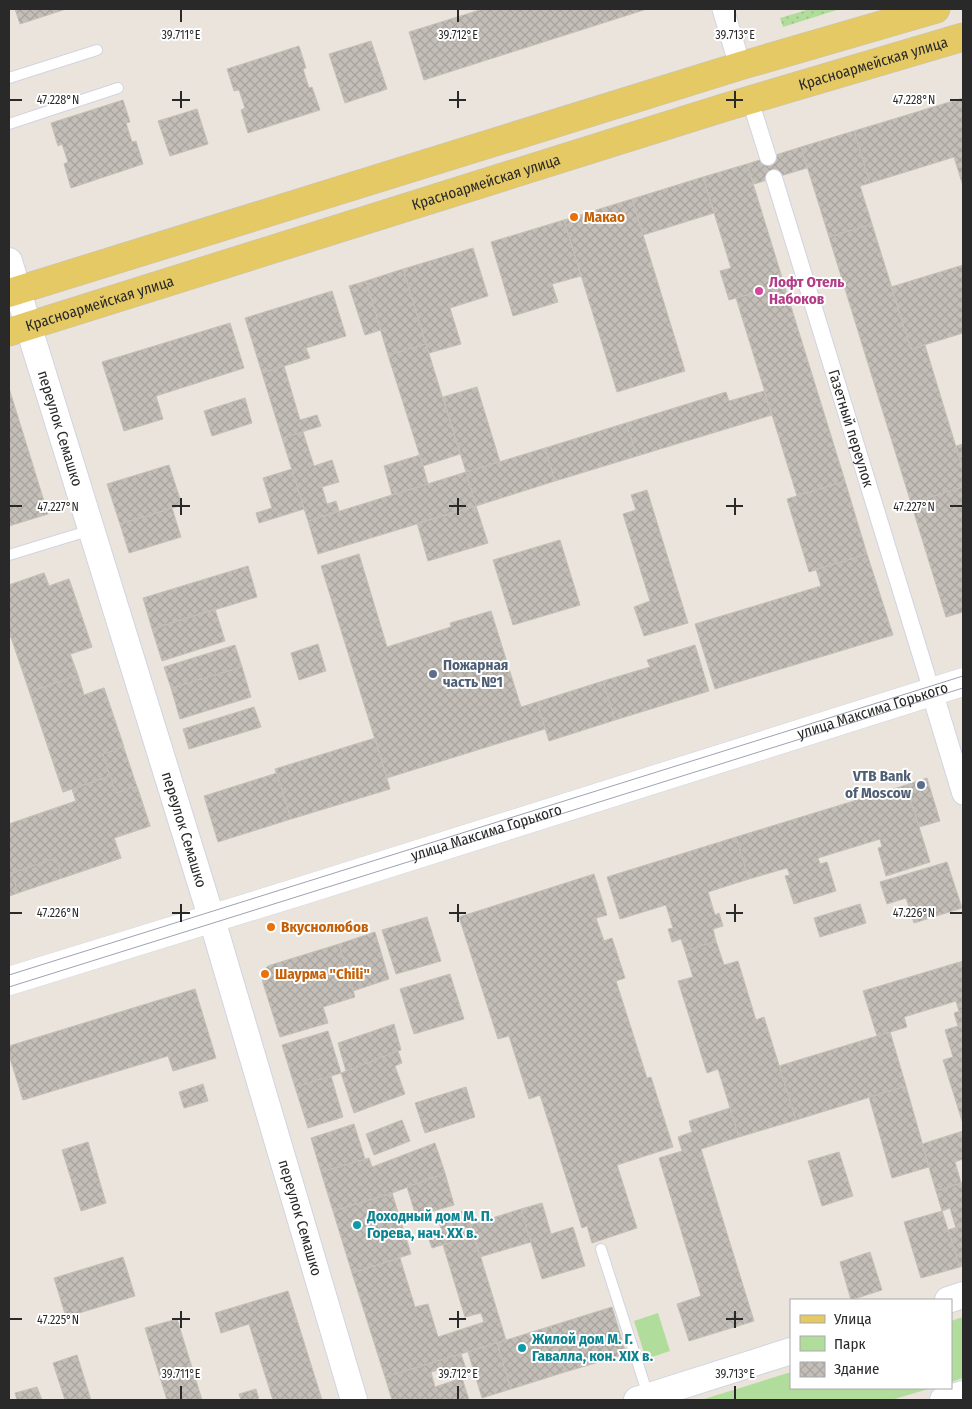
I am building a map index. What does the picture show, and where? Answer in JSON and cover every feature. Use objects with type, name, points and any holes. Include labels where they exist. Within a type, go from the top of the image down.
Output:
[{"type":"main road","points":[[13,292],[740,66],[936,9]]},
{"type":"main road","name":"Красноармейская улица","points":[[18,328],[750,100],[963,36]]},
{"type":"main road","name":"улица Максима Горького","points":[[9,981],[963,682]]},
{"type":"street","points":[[723,9],[740,66]]},
{"type":"street","points":[[750,100],[768,158]]},
{"type":"street","name":"Газетный переулок","points":[[774,178],[963,794]]},
{"type":"street","name":"переулок Семашко","points":[[9,261],[18,328],[91,530],[211,918],[354,1400]]},
{"type":"street","points":[[951,1299],[963,1295]]},
{"type":"street","points":[[643,1399],[790,1351]]},
{"type":"street","points":[[943,1400],[963,1394]]},
{"type":"lane","points":[[9,78],[97,50]]},
{"type":"lane","points":[[9,124],[118,88]]},
{"type":"lane","points":[[9,555],[91,530]]},
{"type":"lane","points":[[601,1249],[643,1399]]},
{"type":"green space","points":[[810,9],[840,9],[783,27],[780,18]]},
{"type":"green space","points":[[658,1313],[670,1351],[646,1359],[634,1321]]},
{"type":"green space","points":[[963,1317],[963,1378],[952,1382],[952,1321]]},
{"type":"green space","points":[[790,1372],[790,1389],[929,1389],[891,1400],[701,1400]]},
{"type":"building","points":[[15,9],[66,9],[20,24]]},
{"type":"building","points":[[483,9],[647,9],[424,80],[409,32]]},
{"type":"building","points":[[371,41],[387,89],[345,103],[329,54]]},
{"type":"building","points":[[299,46],[306,68],[303,69],[309,88],[312,87],[320,110],[248,133],[241,110],[245,108],[239,90],[234,91],[227,69]]},
{"type":"building","points":[[963,98],[963,186],[954,157],[870,183],[854,131]]},
{"type":"building","points":[[123,100],[130,122],[126,123],[132,142],[136,141],[143,164],[71,188],[64,164],[68,162],[62,144],[58,146],[51,123]]},
{"type":"building","points":[[197,109],[208,144],[170,156],[158,121]]},
{"type":"building","points":[[854,131],[870,183],[860,186],[872,224],[829,237],[801,147]]},
{"type":"building","points":[[801,147],[807,168],[754,184],[747,164]]},
{"type":"building","points":[[747,164],[784,284],[729,300],[720,271],[731,268],[703,177]]},
{"type":"building","points":[[703,177],[714,213],[643,235],[632,199]]},
{"type":"building","points":[[632,199],[685,371],[617,392],[564,220]]},
{"type":"building","points":[[564,220],[581,276],[552,284],[558,302],[513,316],[491,242]]},
{"type":"building","points":[[872,224],[911,349],[925,345],[963,470],[963,487],[911,503],[829,237]]},
{"type":"building","points":[[473,248],[488,296],[450,308],[461,344],[429,353],[403,269]]},
{"type":"building","points":[[963,265],[963,333],[911,349],[891,287]]},
{"type":"building","points":[[403,269],[426,344],[388,355],[366,281]]},
{"type":"building","points":[[366,281],[381,330],[365,335],[349,286]]},
{"type":"building","points":[[784,284],[845,481],[797,496],[736,298]]},
{"type":"building","points":[[332,291],[346,336],[306,348],[310,358],[262,373],[245,318]]},
{"type":"building","points":[[230,323],[244,368],[156,396],[163,419],[124,431],[102,362]]},
{"type":"building","points":[[426,344],[460,454],[423,466],[388,355]]},
{"type":"building","points":[[284,366],[300,420],[317,415],[321,426],[282,438],[262,373]]},
{"type":"building","points":[[477,387],[500,462],[466,472],[443,397]]},
{"type":"building","points":[[9,388],[48,514],[9,526]]},
{"type":"building","points":[[764,391],[772,415],[637,456],[626,423],[726,392],[729,401]]},
{"type":"building","points":[[245,398],[252,423],[212,436],[204,411]]},
{"type":"building","points":[[626,423],[637,456],[555,481],[545,448]]},
{"type":"building","points":[[303,432],[314,466],[332,460],[339,482],[322,487],[327,504],[336,501],[339,511],[308,521],[282,438]]},
{"type":"building","points":[[963,444],[963,470],[956,446]]},
{"type":"building","points":[[545,448],[555,481],[476,506],[466,472]]},
{"type":"building","points":[[420,455],[428,484],[392,495],[384,466]]},
{"type":"building","points":[[169,465],[182,505],[120,524],[107,484]]},
{"type":"building","points":[[292,469],[304,509],[259,523],[256,513],[272,508],[263,478]]},
{"type":"building","points":[[466,472],[476,506],[318,554],[308,521]]},
{"type":"building","points":[[845,481],[867,554],[809,572],[787,499]]},
{"type":"building","points":[[963,487],[963,612],[946,617],[911,503]]},
{"type":"building","points":[[647,490],[688,623],[644,636],[634,607],[650,601],[623,514],[636,510],[631,495]]},
{"type":"building","points":[[476,506],[488,543],[428,561],[417,523]]},
{"type":"building","points":[[172,508],[181,537],[129,553],[120,524]]},
{"type":"building","points":[[560,540],[580,605],[513,625],[493,560]]},
{"type":"building","name":"Пожарная часть №1","points":[[359,554],[387,647],[451,627],[450,623],[491,611],[521,707],[537,702],[545,729],[387,778],[321,566]]},
{"type":"building","points":[[867,554],[893,635],[715,689],[695,624],[821,586],[816,569]]},
{"type":"building","points":[[248,566],[257,597],[152,629],[143,598]]},
{"type":"building","points":[[44,573],[49,586],[69,579],[92,647],[70,654],[78,675],[30,692],[11,637],[9,638],[9,585]]},
{"type":"building","points":[[44,573],[49,586],[69,579],[92,647],[70,654],[84,695],[104,688],[150,826],[114,838],[121,858],[9,896],[9,824],[76,801],[72,789],[63,792],[11,637],[9,638],[9,585]]},
{"type":"building","points":[[215,609],[225,641],[162,661],[152,629]]},
{"type":"building","points":[[318,644],[326,671],[299,680],[291,653]]},
{"type":"building","points":[[235,645],[242,667],[171,688],[164,667]]},
{"type":"building","points":[[695,645],[709,691],[615,720],[603,681],[650,667],[647,660]]},
{"type":"building","points":[[242,667],[251,697],[180,719],[171,688]]},
{"type":"building","points":[[78,675],[84,695],[104,688],[124,747],[103,754],[110,776],[63,792],[30,692]]},
{"type":"building","points":[[603,681],[615,720],[549,741],[537,702]]},
{"type":"building","points":[[254,707],[261,727],[189,749],[183,729]]},
{"type":"building","points":[[375,738],[390,789],[291,819],[275,769]]},
{"type":"building","points":[[277,773],[291,819],[218,842],[204,796]]},
{"type":"building","points":[[110,776],[116,793],[137,786],[150,826],[114,838],[121,858],[62,878],[56,858],[12,873],[18,893],[9,896],[9,824],[76,801],[72,789]]},
{"type":"building","points":[[927,778],[940,821],[919,827],[906,785]]},
{"type":"building","points":[[906,785],[930,862],[886,876],[878,848],[882,847],[880,839],[818,858],[820,864],[827,862],[836,891],[794,904],[785,876],[790,875],[787,868],[749,879],[736,837]]},
{"type":"building","points":[[736,837],[749,879],[708,892],[715,915],[719,913],[723,926],[713,929],[716,941],[685,951],[681,939],[672,942],[668,929],[673,928],[666,905],[620,919],[607,877]]},
{"type":"building","points":[[947,862],[962,908],[914,923],[906,898],[887,904],[880,882]]},
{"type":"building","points":[[594,874],[607,915],[596,918],[604,941],[612,938],[625,978],[616,981],[647,1078],[651,1077],[673,1147],[617,1165],[637,1228],[592,1243],[587,1226],[582,1228],[540,1095],[529,1099],[509,1036],[498,1039],[459,917]]},
{"type":"building","points":[[860,904],[866,923],[820,937],[814,918]]},
{"type":"building","points":[[427,917],[441,961],[396,974],[382,930]]},
{"type":"building","points":[[375,932],[389,979],[353,991],[339,944]]},
{"type":"building","points":[[716,941],[724,965],[738,961],[756,1020],[764,1017],[796,1120],[739,1137],[718,1069],[707,1073],[678,981],[693,977],[685,951]]},
{"type":"building","points":[[339,944],[355,997],[323,1007],[328,1023],[280,1037],[263,983],[263,971],[268,966]]},
{"type":"building","points":[[963,961],[963,1010],[959,1011],[956,1001],[904,1017],[907,1027],[877,1036],[863,991]]},
{"type":"building","points":[[450,974],[464,1019],[414,1034],[400,989]]},
{"type":"building","points":[[195,989],[216,1058],[173,1071],[168,1056],[23,1100],[9,1055],[9,1046]]},
{"type":"building","points":[[963,1010],[963,1124],[943,1060],[953,1057],[945,1030],[958,1026],[954,1013]]},
{"type":"building","points":[[394,1024],[401,1050],[346,1071],[338,1043]]},
{"type":"building","points":[[328,1031],[341,1073],[295,1087],[282,1045]]},
{"type":"building","points":[[890,1032],[906,1086],[796,1120],[779,1066]]},
{"type":"building","points":[[398,1051],[402,1063],[395,1066],[405,1094],[354,1113],[341,1073]]},
{"type":"building","points":[[331,1076],[343,1117],[308,1128],[295,1087]]},
{"type":"building","points":[[203,1084],[208,1101],[184,1108],[179,1092]]},
{"type":"building","points":[[906,1086],[929,1167],[892,1178],[869,1097]]},
{"type":"building","points":[[466,1087],[475,1117],[425,1133],[415,1103]]},
{"type":"building","points":[[730,1108],[739,1137],[701,1149],[754,1321],[689,1341],[677,1304],[701,1296],[659,1158],[682,1151],[678,1137],[692,1132],[689,1121]]},
{"type":"building","points":[[402,1120],[410,1141],[374,1155],[366,1134]]},
{"type":"building","points":[[354,1124],[365,1159],[321,1172],[311,1138]]},
{"type":"building","points":[[963,1131],[963,1159],[955,1162],[961,1183],[936,1191],[922,1144]]},
{"type":"building","points":[[88,1142],[106,1203],[81,1211],[62,1150]]},
{"type":"building","points":[[435,1143],[445,1173],[392,1193],[333,1211],[321,1172],[369,1158],[372,1167]]},
{"type":"building","points":[[839,1152],[853,1196],[822,1206],[808,1161]]},
{"type":"building","points":[[445,1173],[454,1205],[416,1216],[407,1187]]},
{"type":"building","points":[[963,1182],[963,1225],[956,1228],[950,1208],[942,1211],[936,1191]]},
{"type":"building","points":[[392,1193],[411,1254],[352,1273],[333,1211]]},
{"type":"building","points":[[542,1203],[551,1234],[573,1227],[585,1266],[542,1279],[521,1209]]},
{"type":"building","points":[[521,1209],[531,1242],[480,1257],[470,1225]]},
{"type":"building","points":[[466,1210],[474,1235],[432,1248],[427,1234],[441,1229],[438,1218]]},
{"type":"building","points":[[942,1211],[960,1267],[921,1278],[904,1222]]},
{"type":"building","points":[[963,1225],[963,1265],[960,1267],[948,1230]]},
{"type":"building","points":[[474,1235],[506,1340],[385,1377],[352,1273],[400,1258],[415,1307],[428,1304],[438,1337],[484,1322],[481,1313],[465,1317],[443,1245]]},
{"type":"building","points":[[870,1252],[882,1290],[851,1299],[840,1262]]},
{"type":"building","points":[[123,1257],[135,1296],[66,1317],[54,1278]]},
{"type":"building","points":[[288,1291],[322,1400],[273,1400],[249,1324],[221,1333],[215,1313]]},
{"type":"building","points":[[612,1307],[626,1354],[565,1372],[551,1326]]},
{"type":"building","points":[[177,1319],[202,1400],[167,1400],[145,1328]]},
{"type":"building","points":[[551,1326],[565,1372],[511,1389],[497,1343]]},
{"type":"building","points":[[497,1343],[511,1389],[482,1398],[468,1352]]},
{"type":"building","points":[[461,1354],[466,1369],[448,1375],[446,1368],[431,1372],[435,1387],[462,1378],[469,1400],[392,1400],[385,1377]]},
{"type":"building","points":[[77,1355],[91,1400],[65,1400],[53,1363]]},
{"type":"building","points":[[37,1387],[42,1400],[17,1400],[15,1393]]},
{"type":"building","points":[[256,1389],[259,1400],[241,1400],[239,1394]]},
{"type":"tram line","points":[[9,975],[963,676]]},
{"type":"tram line","points":[[9,987],[963,688]]},
{"type":"place","name":"Макао","points":[[574,217]]},
{"type":"place","name":"Лофт Отель Набоков","points":[[759,291]]},
{"type":"place","name":"Пожарная часть №1","points":[[433,674]]},
{"type":"place","name":"VTB Bank of Moscow","points":[[921,785]]},
{"type":"place","name":"Вкуснолюбов","points":[[271,927]]},
{"type":"place","name":"Шаурма \"Chili\"","points":[[265,974]]},
{"type":"place","name":"Доходный дом М. П. Горева, нач. ХХ в.","points":[[357,1225]]},
{"type":"place","name":"Жилой дом М. Г. Гавалла, кон. XIX в.","points":[[522,1348]]}]
